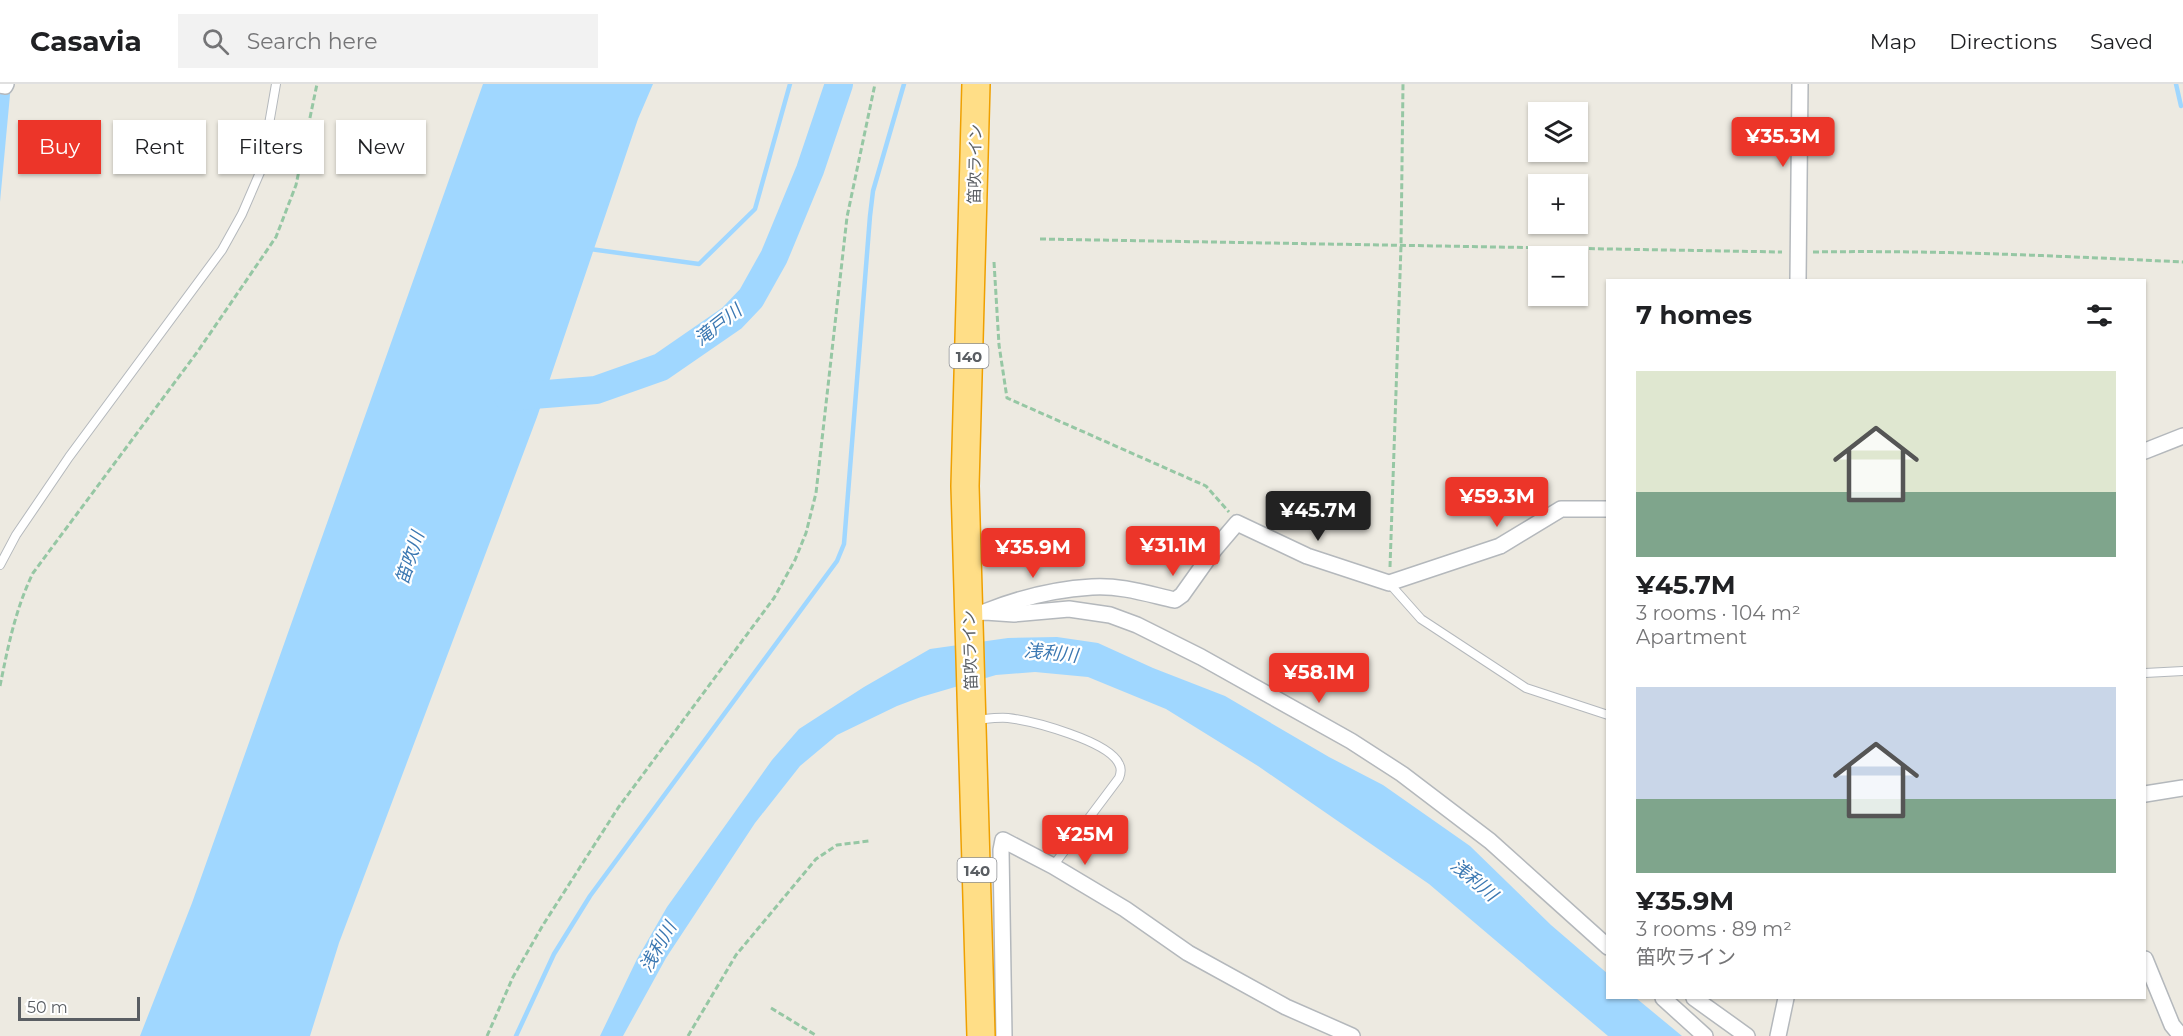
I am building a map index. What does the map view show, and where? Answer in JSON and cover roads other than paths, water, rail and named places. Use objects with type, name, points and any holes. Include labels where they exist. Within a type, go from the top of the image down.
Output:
[{"type":"highway","name":"笛吹ライン","points":[[976,84],[965,486],[974,618],[972,712],[981,1036]]},
{"type":"street","points":[[1798,279],[1800,84]]},
{"type":"street","points":[[2146,451],[2183,436]]},
{"type":"street","points":[[974,618],[1020,598],[1092,587],[1127,590],[1174,600],[1182,595],[1214,550],[1237,523],[1307,556],[1389,583],[1500,546],[1561,509],[1606,509]]},
{"type":"street","points":[[974,618],[1069,609],[1110,615],[1137,625],[1201,657],[1351,741],[1402,774],[1490,841],[1606,945]]},
{"type":"street","points":[[2146,794],[2183,788]]},
{"type":"street","points":[[1004,1036],[1000,850],[1003,840],[1053,866],[1125,909],[1198,958],[1286,1007],[1352,1036]]},
{"type":"street","points":[[2146,961],[2172,1025],[2181,1036]]},
{"type":"street","points":[[1664,999],[1705,1036]]},
{"type":"street","points":[[1695,999],[1747,1036]]},
{"type":"street","points":[[1778,1036],[1786,999]]},
{"type":"lane","points":[[0,565],[16,535],[69,457],[222,250],[242,214],[261,170],[276,84]]},
{"type":"lane","points":[[1389,583],[1421,619],[1526,688],[1606,714]]},
{"type":"lane","points":[[2146,673],[2183,671]]},
{"type":"lane","points":[[972,712],[1060,730],[1106,750],[1119,762],[1121,771],[1119,778],[1053,866]]},
{"type":"water","points":[[0,84],[11,84],[0,202]]},
{"type":"water","name":"笛吹川","points":[[483,84],[653,84],[638,119],[537,417],[339,943],[310,1036],[140,1036],[192,903]]},
{"type":"water","name":"浅利川","points":[[1057,637],[1098,643],[1153,668],[1225,696],[1329,757],[1383,785],[1470,846],[1551,925],[1606,972],[1606,999],[1637,999],[1682,1036],[1608,1036],[1429,884],[1258,766],[1166,709],[1088,677],[1035,672],[996,675],[921,697],[837,735],[800,766],[755,823],[666,958],[623,1036],[600,1036],[637,959],[667,907],[772,760],[799,729],[864,687],[930,649],[1008,638]]},
{"type":"waterway","points":[[590,249],[699,264],[755,209],[790,84]]},
{"type":"waterway","name":"滝戸川","points":[[508,397],[596,390],[661,367],[732,318],[751,298],[774,257],[810,170],[839,84]]},
{"type":"waterway","points":[[516,1036],[554,954],[590,896],[837,561],[844,544],[873,191],[904,84]]},
{"type":"waterway","points":[[2176,84],[2181,106]]}]
